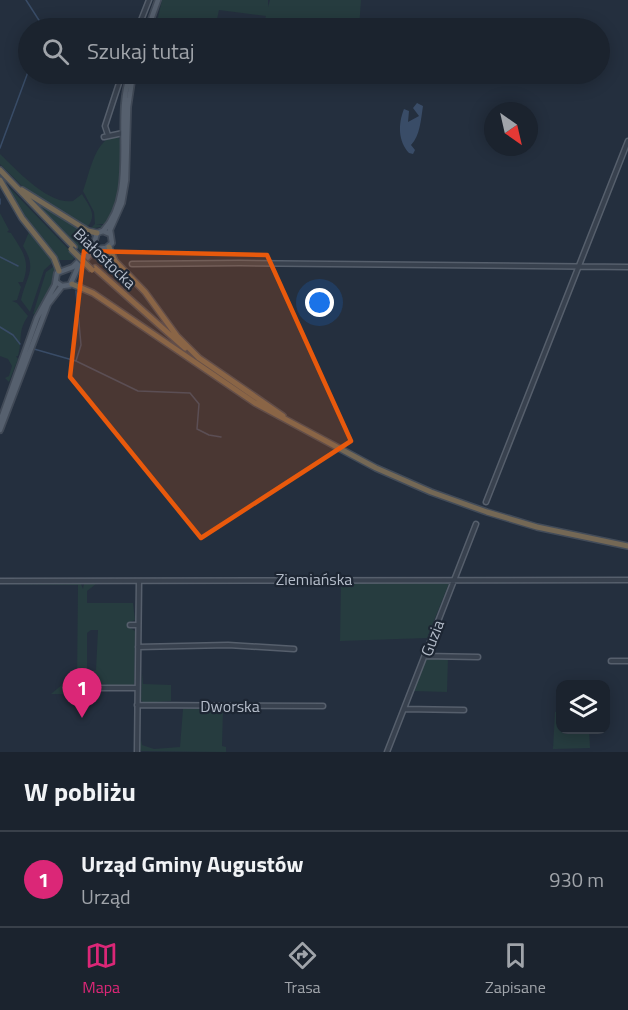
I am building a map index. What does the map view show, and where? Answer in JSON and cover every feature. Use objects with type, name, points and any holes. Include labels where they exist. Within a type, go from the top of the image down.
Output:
[{"type":"highway","name":"Białostocka","points":[[0,170],[73,248]]},
{"type":"highway","points":[[0,178],[21,218],[54,258],[59,271]]},
{"type":"highway","name":"Białostocka","points":[[0,178],[191,358]]},
{"type":"highway","points":[[9,180],[39,201],[100,232]]},
{"type":"highway","points":[[109,247],[115,261],[145,292],[177,336],[199,358],[301,428]]},
{"type":"highway","name":"Białostocka","points":[[94,269],[199,358]]},
{"type":"highway","points":[[72,284],[87,290],[255,403],[366,463],[431,492],[537,527],[628,546]]},
{"type":"main road","points":[[152,18],[158,0]]},
{"type":"main road","points":[[0,422],[48,304],[62,286],[72,284],[76,269],[92,250],[100,232],[111,220],[121,193],[130,84]]},
{"type":"main road","points":[[0,430],[37,318],[56,282],[59,271],[73,267],[92,250],[109,247],[112,240],[110,234],[125,189],[125,133]]},
{"type":"main road","points":[[100,232],[110,234]]},
{"type":"main road","points":[[56,282],[62,286]]},
{"type":"street","points":[[142,18],[149,0]]},
{"type":"street","points":[[119,84],[105,126],[106,136],[125,133]]},
{"type":"street","points":[[486,502],[628,141]]},
{"type":"street","points":[[132,264],[628,267]]},
{"type":"street","name":"Guzia","points":[[387,752],[476,524]]},
{"type":"street","name":"Ziemiańska","points":[[0,581],[628,580]]},
{"type":"street","points":[[137,752],[139,581]]},
{"type":"street","points":[[130,625],[138,625]]},
{"type":"street","points":[[138,647],[228,645],[294,649]]},
{"type":"street","points":[[424,656],[478,657]]},
{"type":"street","points":[[610,662],[628,661]]},
{"type":"street","points":[[82,681],[82,687]]},
{"type":"street","points":[[66,688],[137,688]]},
{"type":"street","name":"Dworska","points":[[137,705],[323,706]]},
{"type":"street","points":[[404,709],[465,710]]},
{"type":"highlighted area","points":[[84,251],[267,255],[351,441],[201,538],[70,377]]},
{"type":"green space","points":[[162,0],[268,0],[268,7],[270,0],[361,0],[360,18],[265,18],[266,16],[219,10],[217,18],[158,17]]},
{"type":"green space","points":[[118,136],[121,143],[120,190],[107,224],[96,224],[106,226],[90,229],[95,224],[94,212],[83,191],[99,149],[104,142]]},
{"type":"green space","points":[[0,154],[24,177],[53,198],[73,201],[82,194],[92,214],[87,227],[21,185],[0,164]]},
{"type":"green space","points":[[5,183],[76,257],[72,260],[58,260],[31,227]]},
{"type":"green space","points":[[26,195],[85,231],[85,249],[81,251]]},
{"type":"green space","points":[[0,213],[9,230],[7,232],[11,233],[26,262],[23,282],[18,282],[21,287],[17,300],[12,301],[17,303],[28,316],[22,327],[18,356],[16,356],[18,359],[9,382],[5,378],[9,376],[12,366],[8,359],[0,356]]},
{"type":"green space","points":[[29,232],[54,261],[44,270],[30,312],[21,300],[30,273],[30,261],[23,246]]},
{"type":"green space","points":[[56,265],[54,284],[38,313],[33,314],[46,272]]},
{"type":"green space","points":[[341,581],[450,581],[427,638],[340,641]]},
{"type":"green space","points":[[0,584],[81,584],[83,589],[84,584],[96,584],[87,591],[87,603],[133,603],[135,620],[130,622],[130,628],[135,631],[134,684],[130,686],[108,686],[106,684],[87,686],[80,681],[78,685],[66,687],[64,694],[51,694],[63,684],[77,683],[78,585]],"holes":[[[91,630],[98,630],[96,670],[87,673],[87,633]]]},
{"type":"green space","points":[[426,658],[448,658],[447,692],[413,691]]},
{"type":"green space","points":[[142,673],[143,684],[171,685],[171,701],[144,703],[141,700]]},
{"type":"green space","points":[[183,709],[223,709],[222,746],[226,747],[226,752],[141,751],[139,747],[141,740],[142,745],[154,749],[180,747]]},
{"type":"green space","points":[[555,712],[556,734],[589,734],[590,748],[553,749]]},
{"type":"water","points":[[417,103],[423,106],[418,132],[411,145],[415,150],[413,154],[405,148],[400,126],[404,109],[409,111],[408,122],[419,116],[413,108]]},
{"type":"waterway","points":[[26,0],[38,18]]},
{"type":"waterway","points":[[0,148],[24,84]]},
{"type":"waterway","points":[[0,199],[0,204]]},
{"type":"waterway","points":[[0,257],[18,266]]},
{"type":"waterway","points":[[76,291],[81,345],[76,361]]},
{"type":"waterway","points":[[0,327],[13,335],[20,344]]},
{"type":"waterway","points":[[34,349],[76,361],[138,391],[190,393],[199,404],[197,429],[209,435],[221,437]]},
{"type":"place","name":"Urząd Gminy Augustów","points":[[82,718]]}]
